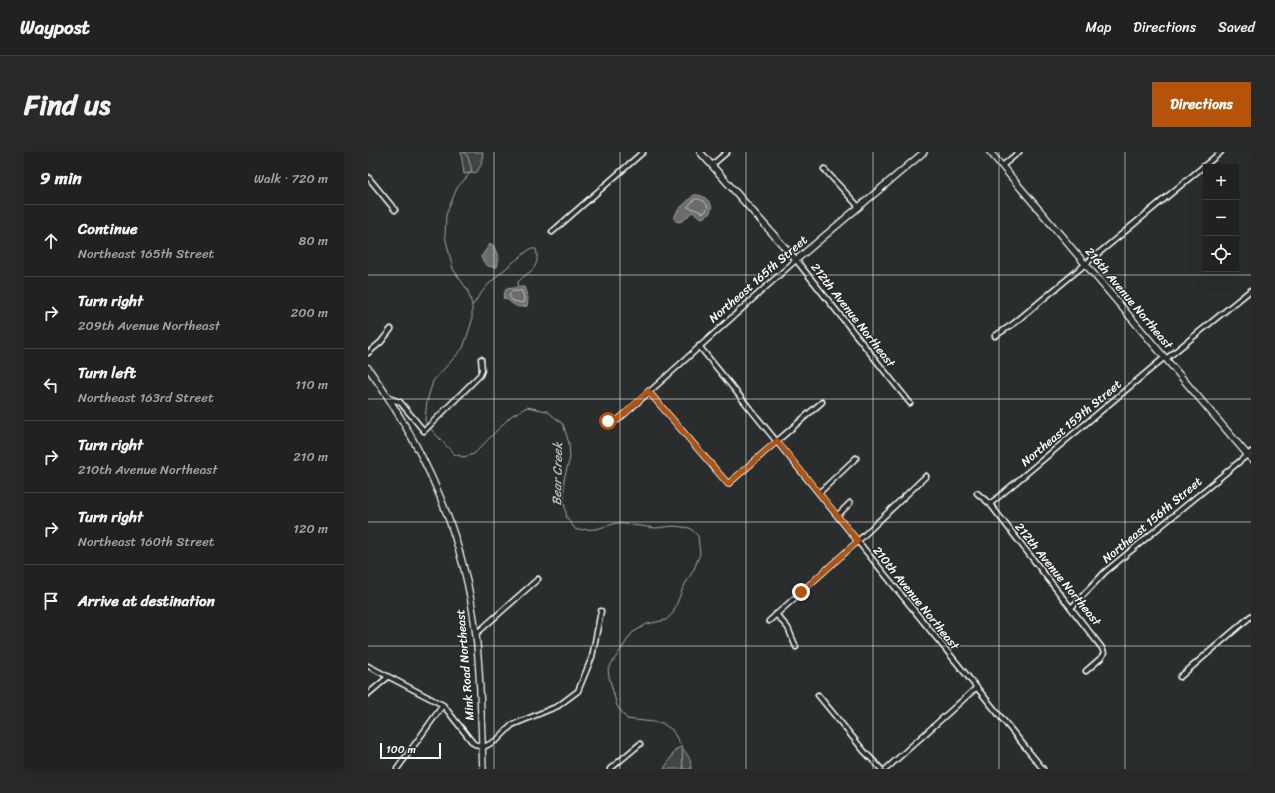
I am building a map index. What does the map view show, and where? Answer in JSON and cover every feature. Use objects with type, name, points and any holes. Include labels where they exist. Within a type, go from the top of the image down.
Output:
[{"type":"street","points":[[552,232],[643,152]]},
{"type":"street","name":"212th Avenue Northeast","points":[[700,152],[796,260],[910,403]]},
{"type":"street","points":[[712,165],[727,152]]},
{"type":"street","name":"Northeast 165th Street","points":[[608,421],[618,420],[698,346],[796,260],[924,152]]},
{"type":"street","name":"216th Avenue Northeast","points":[[990,152],[1165,358],[1250,455]]},
{"type":"street","points":[[1002,166],[1019,152]]},
{"type":"street","points":[[995,336],[1014,324],[1221,152]]},
{"type":"street","points":[[824,169],[859,207]]},
{"type":"street","points":[[368,177],[395,210]]},
{"type":"street","name":"Northeast 159th Street","points":[[990,504],[1165,358],[1251,290]]},
{"type":"street","points":[[368,353],[381,342],[391,329]]},
{"type":"street","name":"210th Avenue Northeast","points":[[698,346],[838,515],[976,688],[1043,769]]},
{"type":"street","points":[[389,398],[400,402],[408,410],[422,430],[426,430],[480,375],[482,370],[480,359]]},
{"type":"street","name":"Mink Road Northeast","points":[[368,368],[389,398],[423,458],[449,518],[469,589],[476,634],[483,769]]},
{"type":"street","points":[[648,391],[728,484],[822,402]]},
{"type":"street","name":"Northeast 156th Street","points":[[1071,608],[1105,572],[1250,455]]},
{"type":"street","points":[[819,493],[856,458]]},
{"type":"street","points":[[769,621],[858,541],[926,476]]},
{"type":"street","name":"212th Avenue Northeast","points":[[977,493],[990,504],[1102,648],[1104,652],[1101,658],[1086,671]]},
{"type":"street","points":[[838,515],[850,503]]},
{"type":"street","points":[[476,634],[538,579]]},
{"type":"street","points":[[368,666],[443,705],[473,743],[482,748],[498,740],[512,725],[558,706],[578,691],[592,657],[601,611]]},
{"type":"street","points":[[776,614],[788,628],[796,647]]},
{"type":"street","points":[[1180,677],[1251,616]]},
{"type":"street","points":[[368,694],[388,677]]},
{"type":"street","points":[[886,769],[976,688]]},
{"type":"street","points":[[818,695],[864,751],[881,769]]},
{"type":"street","points":[[397,769],[443,705]]},
{"type":"street","points":[[610,769],[640,744]]},
{"type":"shaded area","points":[[461,152],[483,152],[481,165],[477,172],[464,174]]},
{"type":"shaded area","points":[[682,747],[690,759],[691,769],[664,769],[676,749]]},
{"type":"water","points":[[694,195],[700,195],[708,200],[712,208],[709,214],[702,218],[692,212],[684,220],[679,222],[676,221],[674,218],[678,210]]},
{"type":"water","points":[[490,244],[493,245],[499,258],[497,267],[487,265],[481,257]]},
{"type":"water","points":[[524,287],[528,298],[527,306],[516,306],[503,298],[506,289]]},
{"type":"waterway","name":"Bear Creek","points":[[427,425],[425,420],[427,401],[433,381],[463,348],[472,321],[472,305],[468,291],[453,269],[445,236],[446,215],[457,188],[472,171],[468,157],[464,152]]},
{"type":"waterway","points":[[473,305],[491,281],[530,249],[536,249],[537,261],[535,266],[518,282],[517,287]]},
{"type":"waterway","name":"Bear Creek","points":[[429,427],[454,454],[463,457],[474,454],[511,416],[527,407],[547,411],[563,424],[569,443],[570,458],[564,479],[564,502],[567,518],[576,530],[596,529],[617,523],[656,528],[674,526],[690,528],[698,536],[700,554],[694,569],[683,588],[673,613],[666,620],[647,624],[632,633],[608,669],[617,706],[627,719],[662,723],[672,730],[682,747],[683,769]]},
{"type":"route","points":[[608,421],[618,420],[648,391],[728,484],[777,441],[858,541],[801,592]]}]
